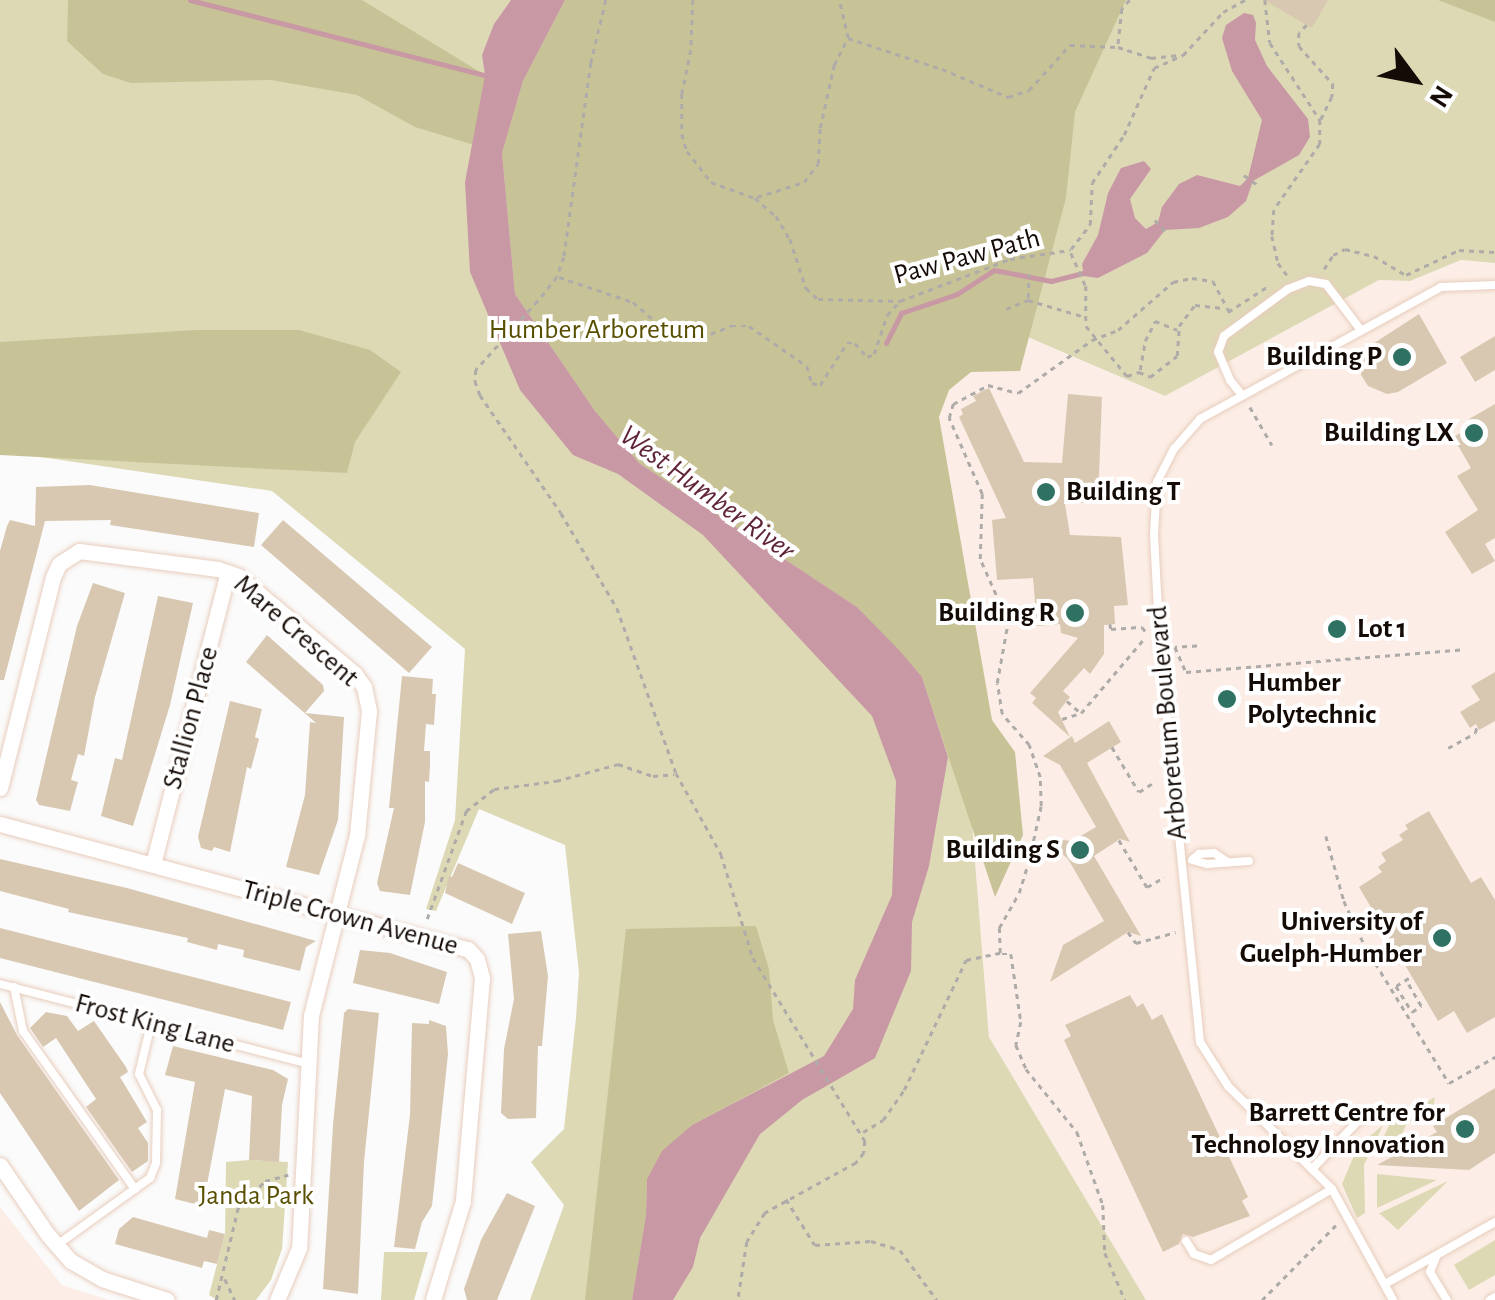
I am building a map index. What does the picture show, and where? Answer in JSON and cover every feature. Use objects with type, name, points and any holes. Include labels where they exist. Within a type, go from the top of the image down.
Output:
[{"type":"street","name":"Mare Crescent","points":[[0,788],[59,564],[79,550],[228,572],[250,584],[354,674],[368,701],[357,834],[311,1015],[299,1248],[277,1300]]},
{"type":"street","name":"Stallion Place","points":[[153,864],[228,572]]},
{"type":"street","name":"Triple Crown Avenue","points":[[0,824],[468,949],[477,959],[482,978],[463,1201],[434,1300]]},
{"type":"street","points":[[0,1165],[57,1245],[82,1270],[167,1300]]},
{"type":"lane","points":[[1242,395],[1230,380],[1218,352],[1224,336],[1288,289],[1309,280],[1326,284],[1360,329]]},
{"type":"lane","name":"Arboretum Boulevard","points":[[1393,1300],[1332,1189],[1228,1086],[1205,1054],[1193,1009],[1160,649],[1154,534],[1158,482],[1174,449],[1200,418],[1441,287],[1495,285]]},
{"type":"lane","points":[[1180,861],[1249,861]]},
{"type":"lane","name":"Frost King Lane","points":[[0,984],[310,1064]]},
{"type":"lane","points":[[14,987],[23,1031],[135,1189]]},
{"type":"lane","points":[[57,1245],[150,1178],[156,1163],[157,1110],[140,1074],[151,1024]]},
{"type":"lane","points":[[1312,1169],[1364,1115]]},
{"type":"lane","points":[[1186,1241],[1194,1254],[1211,1260],[1332,1189]]},
{"type":"lane","points":[[1384,1284],[1495,1222]]},
{"type":"lane","points":[[1436,1257],[1430,1272],[1447,1300]]},
{"type":"path","points":[[606,0],[591,63],[566,248],[557,277],[476,370],[480,396],[562,513],[616,608],[676,773],[721,854],[752,958],[861,1133],[865,1149],[856,1163],[786,1198],[765,1213],[747,1242],[738,1300]]},
{"type":"path","points":[[693,0],[681,104],[687,151],[711,182],[756,198],[792,188],[812,174],[818,164],[820,128],[834,64],[848,38],[840,0]]},
{"type":"path","points":[[1118,47],[1122,9],[1130,0]]},
{"type":"path","points":[[1245,0],[1223,12],[1183,55],[1154,68],[1124,134],[1092,183],[1090,225],[1070,250],[1084,282],[1083,316],[1092,340],[1126,376],[1139,372],[1150,377],[1177,356],[1177,331],[1195,305],[1226,310],[1272,284]]},
{"type":"path","points":[[1265,0],[1270,43],[1320,120]]},
{"type":"path","points":[[1287,276],[1278,263],[1272,236],[1274,210],[1320,144],[1320,120],[1332,97],[1332,84],[1299,46],[1299,33],[1307,25]]},
{"type":"path","points":[[848,38],[942,69],[1008,97],[1028,90],[1070,45],[1118,47],[1150,58],[1183,55]]},
{"type":"path","points":[[1244,175],[1258,184]]},
{"type":"path","name":"Paw Paw Path","points":[[756,198],[784,227],[806,288],[818,298],[900,301],[1010,260],[1070,250]]},
{"type":"path","points":[[1155,220],[1165,231]]},
{"type":"path","points":[[1325,278],[1323,266],[1345,249],[1374,256],[1406,275],[1459,250],[1495,252]]},
{"type":"path","points":[[1028,300],[1029,274]]},
{"type":"path","points":[[557,277],[632,302],[673,337],[692,341],[731,326],[749,326],[806,366],[812,383],[820,385],[847,343],[855,344],[867,357],[874,354],[887,314],[900,301]]},
{"type":"path","points":[[1000,954],[999,928],[1019,893],[1029,860],[1041,806],[1040,778],[1029,745],[1002,714],[997,684],[1008,622],[980,558],[982,494],[949,418],[952,404],[988,384],[1018,392],[1092,340],[1118,330],[1174,282],[1192,278],[1213,281],[1226,310],[1240,324]]},
{"type":"path","points":[[1006,308],[1028,300],[1083,316]]},
{"type":"path","points":[[1139,372],[1145,342],[1155,321],[1177,331]]},
{"type":"path","points":[[1242,395],[1272,444]]},
{"type":"path","points":[[1110,624],[1111,630],[1142,627],[1160,649],[1197,646]]},
{"type":"path","points":[[1062,719],[1081,713],[1143,640]]},
{"type":"path","points":[[1175,648],[1186,672],[1464,649]]},
{"type":"path","points":[[1067,701],[1081,713]]},
{"type":"path","points":[[1448,748],[1475,733],[1477,726]]},
{"type":"path","points":[[1112,747],[1140,792],[1156,781]]},
{"type":"path","points":[[423,934],[466,812],[486,794],[618,764],[654,776],[676,773]]},
{"type":"path","points":[[1326,836],[1344,901],[1390,990],[1449,1083],[1495,1057]]},
{"type":"path","points":[[1120,840],[1147,887],[1164,878]]},
{"type":"path","points":[[1128,932],[1136,943],[1178,932]]},
{"type":"path","points":[[861,1133],[883,1120],[894,1106],[966,960],[1011,954],[1021,1022],[1016,1045],[1026,1069],[1077,1132],[1103,1205],[1106,1252],[1125,1300]]},
{"type":"path","points":[[1390,990],[1412,976]]},
{"type":"path","points":[[1396,986],[1412,1012],[1421,1006],[1406,980]]},
{"type":"path","points":[[216,1300],[224,1278],[235,1215],[242,1202],[272,1177],[304,1175]]},
{"type":"path","points":[[786,1198],[814,1245],[871,1241],[900,1250],[937,1300]]},
{"type":"path","points":[[1262,1300],[1336,1224]]},
{"type":"path","points":[[224,1278],[235,1300]]},
{"type":"shaded area","points":[[511,0],[565,0],[523,81],[502,153],[515,294],[595,411],[639,463],[857,607],[899,650],[922,677],[948,757],[929,866],[912,922],[911,971],[875,1058],[802,1100],[760,1134],[700,1238],[693,1267],[673,1300],[632,1300],[646,1215],[647,1179],[662,1151],[692,1125],[824,1056],[853,1009],[855,980],[892,895],[896,781],[872,716],[703,535],[618,474],[573,455],[520,390],[470,272],[465,182],[485,75],[482,55],[494,24]]},
{"type":"shaded area","points":[[1244,13],[1253,15],[1255,40],[1267,66],[1308,119],[1310,137],[1299,155],[1253,181],[1246,201],[1228,217],[1199,228],[1165,230],[1147,253],[1098,278],[1084,276],[1082,264],[1098,235],[1108,193],[1121,168],[1144,161],[1151,169],[1130,199],[1135,218],[1146,229],[1158,222],[1162,207],[1179,184],[1197,175],[1240,186],[1248,178],[1262,120],[1232,71],[1222,38],[1226,25]]},
{"type":"shaded area","name":"Humber Polytechnic","points":[[1461,260],[1495,263],[1495,1300],[1146,1300],[989,1037],[969,786],[925,401],[967,311],[1165,396],[1379,280],[1410,281]]},
{"type":"shaded area","points":[[0,1207],[62,1285],[109,1300],[0,1300]]},
{"type":"green space","name":"Humber Arboretum","points":[[0,0],[1495,0],[1495,263],[1461,260],[1410,281],[1379,280],[1165,396],[967,311],[925,401],[969,786],[989,1037],[1146,1300],[530,1300],[564,1205],[531,1162],[564,1129],[576,1018],[579,973],[565,845],[479,809],[436,911],[426,909],[455,820],[465,649],[272,491],[0,451]]},
{"type":"green space","points":[[68,0],[362,0],[485,75],[474,145],[415,127],[357,95],[271,80],[131,83],[103,74],[67,41]]},
{"type":"green space","points":[[565,0],[1126,0],[1075,112],[1066,198],[1020,371],[971,372],[949,390],[939,417],[992,720],[1015,752],[1023,835],[995,897],[922,677],[857,607],[639,463],[595,411],[515,294],[502,153],[523,81]]},
{"type":"green space","points":[[1438,0],[1495,0],[1495,22]]},
{"type":"green space","points":[[195,330],[299,330],[370,350],[401,372],[355,442],[347,473],[0,455],[0,342]]},
{"type":"green space","points":[[756,926],[769,969],[773,1020],[789,1073],[692,1125],[647,1179],[646,1215],[632,1300],[585,1300],[626,929]]},
{"type":"green space","points":[[1435,1097],[1433,1108],[1406,1125],[1399,1142],[1375,1156],[1389,1125]]},
{"type":"green space","points":[[1383,1125],[1364,1165],[1365,1213],[1357,1218],[1342,1184],[1358,1146]]},
{"type":"green space","name":"Janda Park","points":[[226,1162],[288,1162],[282,1249],[271,1280],[256,1300],[217,1300],[209,1295],[225,1234]]},
{"type":"green space","points":[[1377,1174],[1437,1180],[1377,1208]]},
{"type":"green space","points":[[1448,1181],[1398,1230],[1379,1213],[1380,1213]]},
{"type":"green space","points":[[1495,1240],[1495,1275],[1469,1290],[1454,1265]]},
{"type":"green space","points":[[384,1252],[428,1252],[414,1300],[381,1300]]},
{"type":"building","points":[[1264,0],[1328,0],[1312,28]]},
{"type":"building","name":"Building P","points":[[1419,314],[1447,363],[1398,392],[1387,394],[1368,386],[1361,375],[1362,351]]},
{"type":"building","points":[[1495,336],[1495,370],[1475,382],[1460,357]]},
{"type":"building","points":[[989,388],[1024,462],[1062,463],[1068,394],[1102,397],[1098,502],[1065,504],[1070,535],[1121,537],[1128,605],[1114,606],[1115,624],[1104,625],[1104,654],[1090,674],[1084,668],[1063,691],[1070,697],[1058,712],[1070,737],[1032,703],[1036,698],[1030,693],[1078,638],[1061,633],[1060,624],[1037,626],[1033,578],[997,580],[992,520],[1006,518],[959,417],[963,414],[961,409],[976,401],[973,396]]},
{"type":"building","points":[[1495,404],[1495,538],[1485,544],[1495,561],[1472,574],[1445,532],[1478,510],[1457,476],[1471,468],[1453,437],[1473,426],[1469,419]]},
{"type":"building","points":[[90,485],[259,513],[254,547],[110,525],[111,520],[45,521],[4,680],[0,680],[0,551],[7,526],[10,520],[35,526],[36,487]]},
{"type":"building","points":[[283,520],[432,647],[409,673],[261,545]]},
{"type":"building","points":[[93,583],[125,593],[95,697],[84,756],[78,754],[71,780],[78,782],[70,811],[39,805],[36,800],[77,626]]},
{"type":"building","points":[[158,596],[193,603],[170,705],[133,826],[101,816],[115,758],[122,760]]},
{"type":"building","points":[[267,635],[323,685],[324,691],[305,713],[344,717],[338,820],[319,875],[286,867],[305,795],[310,722],[316,723],[246,662]]},
{"type":"building","points":[[1495,672],[1495,721],[1479,730],[1476,724],[1470,728],[1460,712],[1480,700],[1471,686]]},
{"type":"building","points":[[402,676],[433,679],[432,694],[436,694],[434,725],[426,724],[424,751],[430,751],[429,782],[425,781],[425,822],[410,895],[380,891],[377,883],[394,808],[389,808]]},
{"type":"building","points":[[230,701],[262,709],[255,737],[259,739],[251,769],[247,767],[230,852],[214,847],[212,851],[201,848],[198,837]]},
{"type":"building","name":"Building S","points":[[1109,721],[1121,742],[1087,763],[1130,842],[1120,839],[1094,856],[1141,936],[1128,932],[1050,982],[1063,945],[1104,921],[1068,859],[1061,853],[1046,853],[1063,840],[1072,841],[1096,827],[1060,765],[1043,756],[1072,736],[1075,743]]},
{"type":"building","name":"University of Guelph-Humber","points":[[1429,811],[1471,883],[1481,877],[1495,900],[1495,1017],[1467,1033],[1454,1011],[1438,1021],[1359,887],[1382,872],[1378,867],[1386,861],[1381,853],[1403,840],[1399,835],[1408,829],[1405,825]]},
{"type":"building","points":[[0,859],[127,888],[316,941],[306,947],[300,971],[243,957],[244,950],[218,944],[217,950],[187,942],[188,938],[68,912],[69,909],[0,891]]},
{"type":"building","points":[[458,863],[525,893],[512,924],[445,893],[449,876],[452,877]]},
{"type":"building","points":[[0,928],[291,1002],[283,1030],[0,958]]},
{"type":"building","points":[[541,931],[548,976],[542,1046],[538,1046],[536,1118],[508,1119],[501,1113],[504,1049],[514,999],[508,934]]},
{"type":"building","points":[[360,950],[390,953],[447,972],[439,1004],[353,983]]},
{"type":"building","points":[[1130,995],[1137,1007],[1143,1003],[1152,1020],[1162,1014],[1248,1197],[1242,1201],[1250,1216],[1193,1237],[1183,1234],[1179,1244],[1163,1252],[1064,1040],[1071,1036],[1065,1025]]},
{"type":"building","points":[[0,1002],[17,1035],[119,1180],[79,1211],[0,1093]]},
{"type":"building","points":[[348,1009],[379,1013],[364,1162],[358,1294],[323,1289],[333,1125],[344,1013]]},
{"type":"building","points":[[46,1012],[67,1016],[78,1031],[94,1021],[126,1067],[128,1072],[120,1077],[147,1122],[138,1128],[148,1143],[148,1161],[132,1172],[86,1107],[96,1099],[56,1038],[43,1047],[30,1028]]},
{"type":"building","points":[[429,1020],[446,1026],[448,1054],[432,1206],[422,1222],[415,1249],[394,1247],[410,1115],[412,1023],[429,1024]]},
{"type":"building","points":[[173,1046],[273,1070],[288,1079],[282,1105],[279,1162],[249,1160],[252,1096],[225,1089],[203,1206],[175,1199],[195,1082],[165,1075]]},
{"type":"building","name":"Barrett Centre for Technology Innovation","points":[[1495,1088],[1495,1153],[1469,1170],[1377,1165],[1437,1132],[1433,1126]]},
{"type":"building","points":[[507,1193],[535,1206],[497,1300],[467,1300],[464,1289],[481,1240]]},
{"type":"building","points":[[133,1217],[207,1238],[209,1230],[225,1234],[217,1264],[204,1261],[202,1268],[115,1244],[119,1229]]},
{"type":"waterway","points":[[190,0],[485,75]]},
{"type":"waterway","points":[[886,343],[901,313],[957,294],[994,270],[1051,281],[1084,273]]},
{"type":"place","name":"Building P","points":[[1402,357]]},
{"type":"place","name":"Building LX","points":[[1474,433]]},
{"type":"place","name":"Building T","points":[[1046,492]]},
{"type":"place","name":"Building R","points":[[1075,613]]},
{"type":"place","name":"Lot 1","points":[[1337,629]]},
{"type":"place","name":"Humber Polytechnic","points":[[1227,699]]},
{"type":"place","name":"Building S","points":[[1080,850]]},
{"type":"place","name":"University of Guelph-Humber","points":[[1442,938]]},
{"type":"place","name":"Barrett Centre for Technology Innovation","points":[[1465,1129]]},
{"type":"water label","name":"West Humber River","points":[[707,493]]}]
